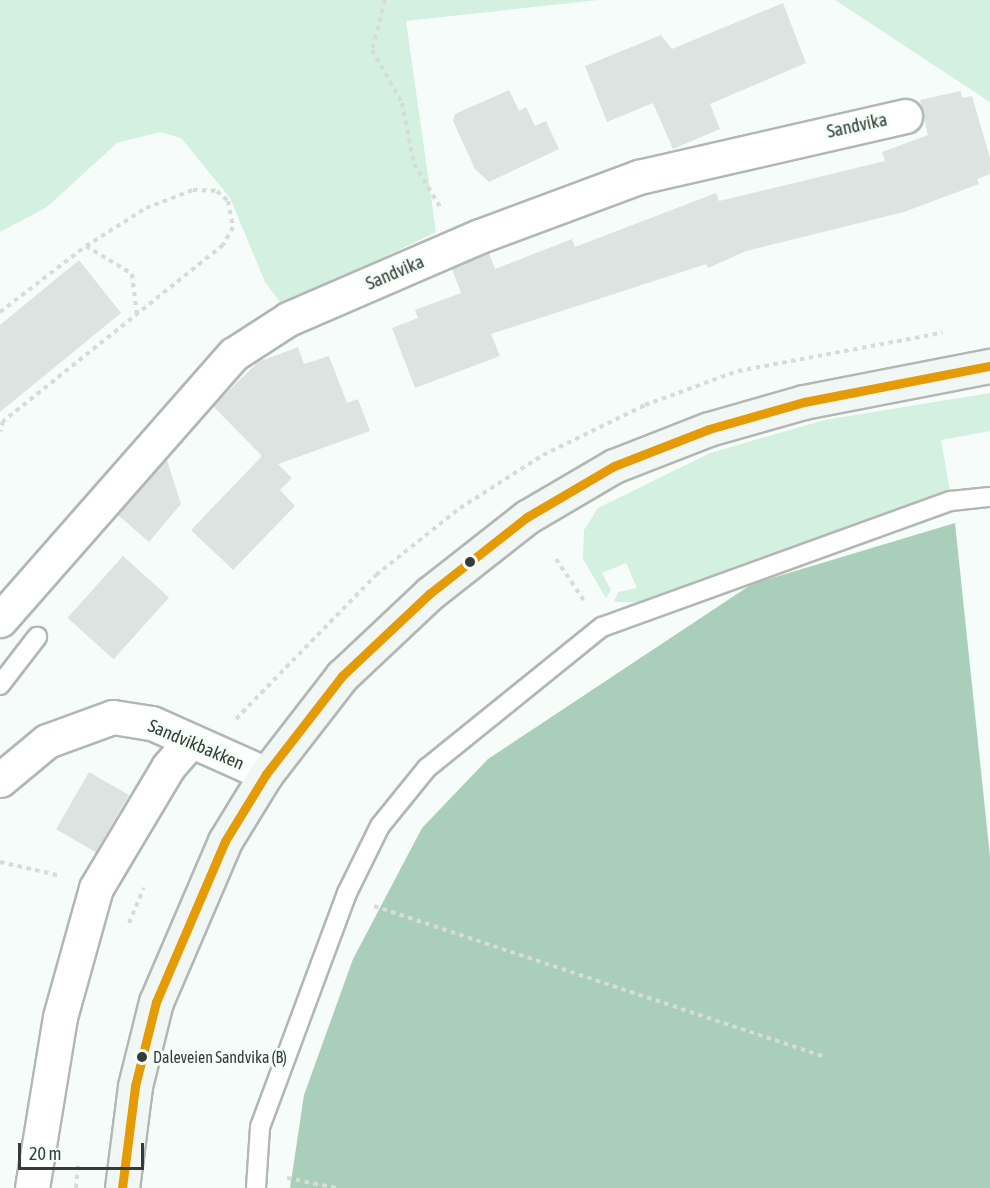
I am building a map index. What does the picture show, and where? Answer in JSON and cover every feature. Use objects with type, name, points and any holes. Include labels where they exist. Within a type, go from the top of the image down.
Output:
[{"type":"main road","points":[[122,1188],[135,1086],[156,1002],[225,841],[266,774],[342,676],[429,594],[527,517],[614,466],[709,429],[804,402],[990,366]]},
{"type":"street","name":"Sandvika","points":[[0,620],[234,354],[288,319],[455,247],[639,177],[904,116]]},
{"type":"street","name":"Sandvikbakken","points":[[0,780],[47,741],[113,717],[152,723],[189,743],[266,774]]},
{"type":"street","points":[[32,1188],[60,1017],[96,888],[168,767],[189,743]]},
{"type":"lane","points":[[255,1188],[260,1127],[347,893],[380,826],[427,768],[602,627],[951,501],[990,498]]},
{"type":"lane","points":[[0,685],[37,638]]},
{"type":"path","points":[[385,0],[372,50],[402,103],[414,164],[447,218],[455,247]]},
{"type":"path","points":[[0,312],[86,246],[146,208],[193,190],[217,191],[228,201],[233,227],[224,245],[3,421],[0,432]]},
{"type":"path","points":[[86,246],[132,274],[137,316]]},
{"type":"path","points":[[556,559],[602,627]]},
{"type":"path","points":[[0,862],[32,865],[96,888]]},
{"type":"path","points":[[370,905],[824,1057]]},
{"type":"path","points":[[281,1177],[337,1188]]},
{"type":"shaded area","points":[[0,0],[598,0],[406,21],[436,232],[283,306],[265,282],[230,198],[181,138],[160,132],[117,143],[47,207],[0,232]]},
{"type":"shaded area","points":[[835,0],[990,0],[990,102]]},
{"type":"shaded area","points":[[990,393],[990,431],[941,440],[950,491],[640,602],[614,602],[618,592],[637,588],[626,563],[602,573],[611,590],[606,598],[583,559],[584,530],[598,508],[710,453],[824,420]]},
{"type":"shaded area","points":[[955,523],[990,857],[990,1188],[290,1188],[304,1095],[353,959],[422,828],[488,759],[752,584]]},
{"type":"building","points":[[783,3],[806,63],[710,104],[720,129],[673,149],[653,103],[607,122],[585,66],[661,35],[672,49]]},
{"type":"building","points":[[509,90],[519,111],[526,107],[535,126],[546,121],[559,149],[489,182],[475,169],[453,121],[455,114]]},
{"type":"building","points":[[961,91],[962,98],[972,96],[990,158],[990,174],[977,179],[979,184],[904,212],[746,251],[708,268],[706,264],[491,334],[500,356],[415,388],[392,328],[418,318],[415,310],[461,293],[452,269],[489,253],[495,269],[572,239],[575,247],[716,193],[719,201],[885,161],[882,152],[928,135],[920,100]]},
{"type":"building","points":[[79,260],[121,313],[0,412],[0,325]]},
{"type":"building","points":[[298,347],[304,364],[329,356],[347,403],[358,399],[370,431],[278,464],[292,478],[280,490],[295,506],[233,570],[191,530],[262,456],[213,406],[258,362]]},
{"type":"building","points":[[167,460],[181,504],[149,542],[118,515]]},
{"type":"building","points":[[123,556],[169,597],[114,659],[67,618]]},
{"type":"building","points":[[89,772],[129,795],[96,852],[56,829]]},
{"type":"transit line","points":[[122,1188],[135,1086],[156,1002],[225,841],[266,774],[342,676],[429,594],[527,517],[614,466],[709,429],[804,402],[990,366]]},
{"type":"place","name":"Daleveien Sandvika (B)","points":[[142,1057]]}]
